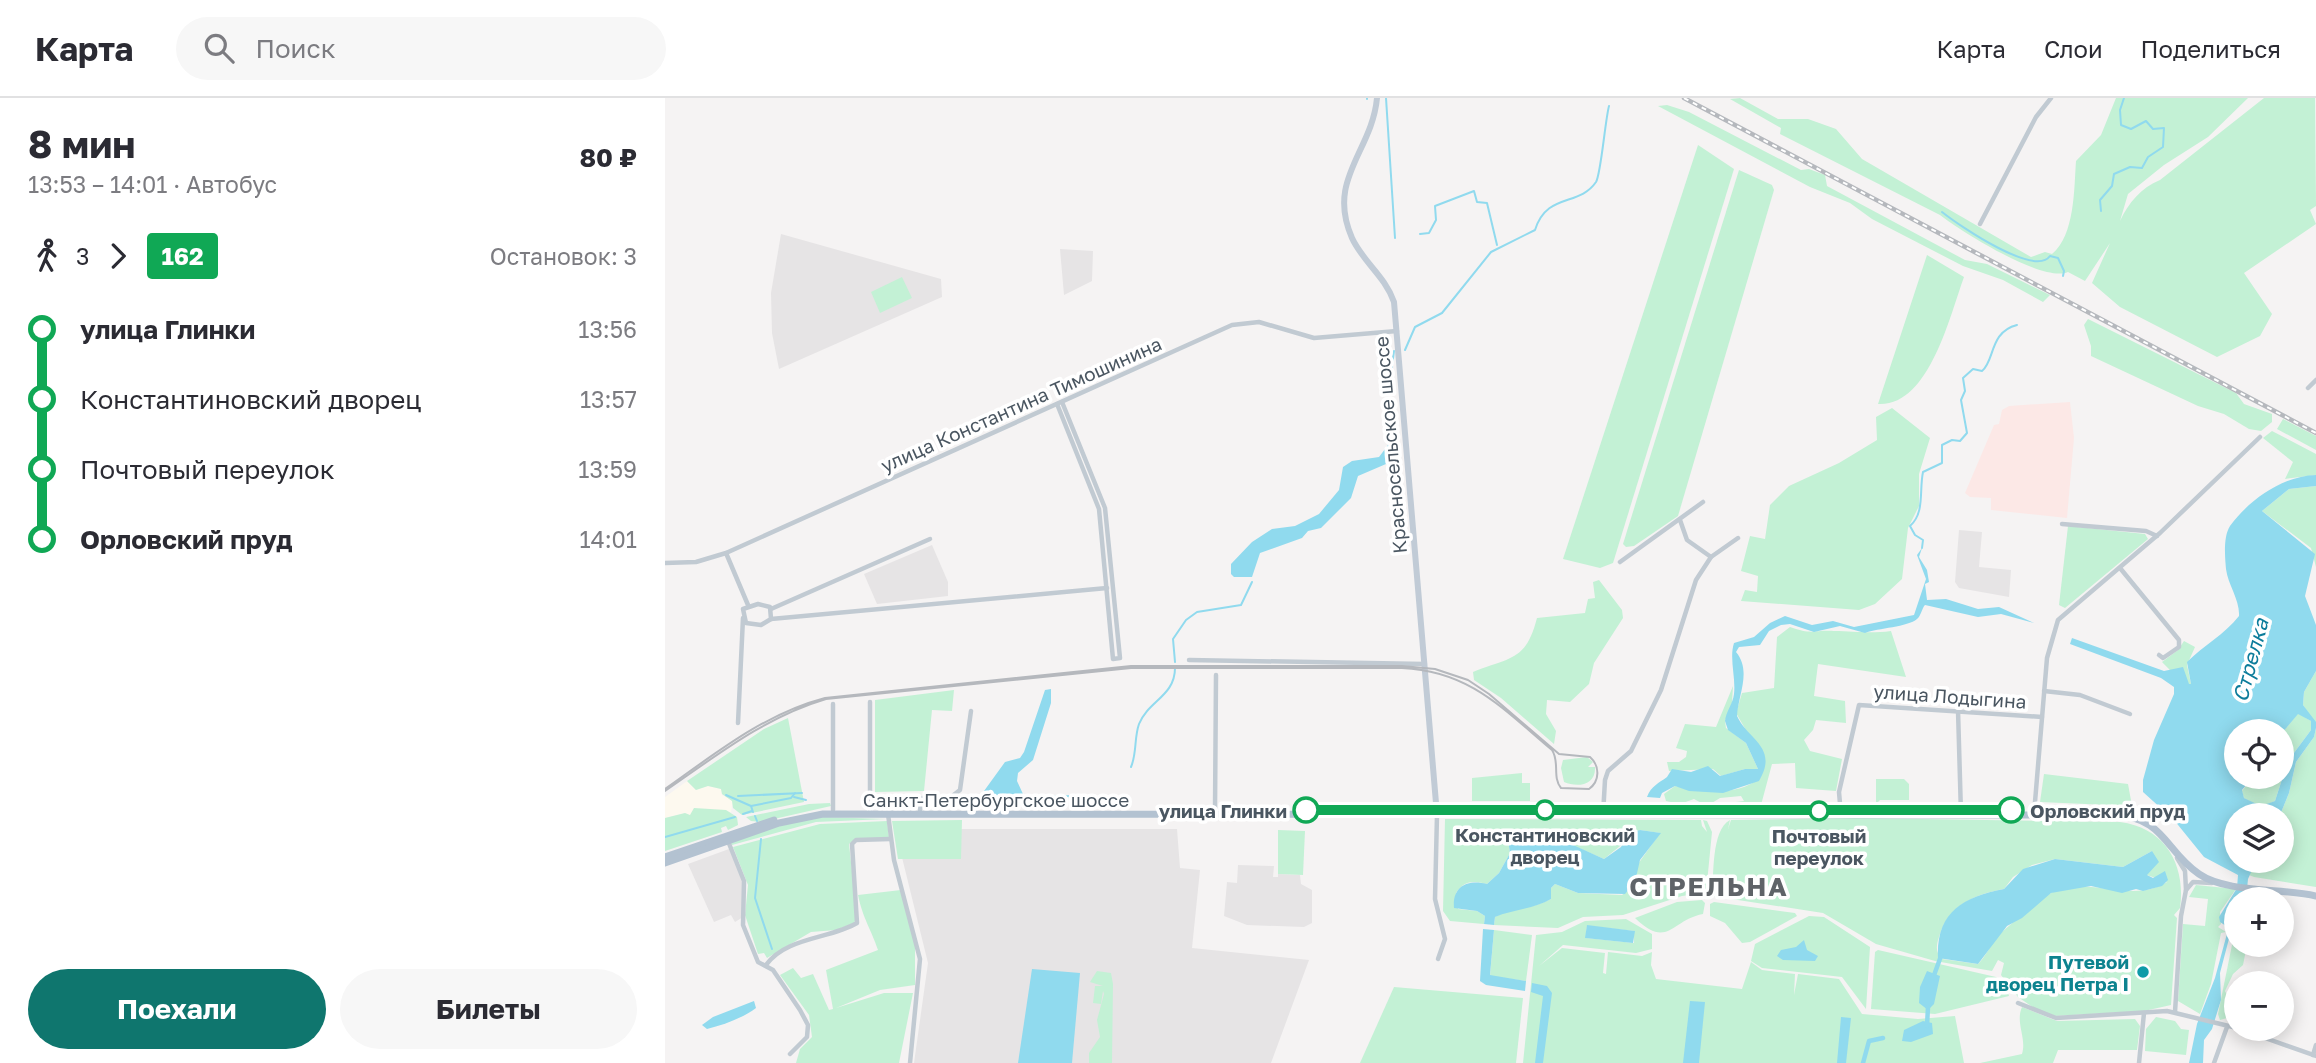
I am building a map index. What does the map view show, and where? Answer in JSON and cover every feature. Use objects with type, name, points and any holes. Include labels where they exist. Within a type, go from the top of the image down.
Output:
[{"type":"main road","name":"Красносельское шоссе","points":[[1377,98],[1370,133],[1347,177],[1346,206],[1353,239],[1388,287],[1394,302],[1437,812]]},
{"type":"main road","name":"Санкт-Петербургское шоссе","points":[[665,857],[784,817],[833,810],[1603,813],[2118,811],[2138,814],[2165,830],[2199,869],[2233,883]]},
{"type":"main road","name":"Санкт-Петербургское шоссе","points":[[665,863],[803,817],[888,814],[1437,812]]},
{"type":"main road","name":"Санкт-Петербургское шоссе","points":[[2034,812],[2135,817],[2155,827],[2196,873],[2219,883],[2251,884],[2316,894]]},
{"type":"street","points":[[1980,224],[2036,117],[2051,98]]},
{"type":"street","name":"улица Константина Тимошинина","points":[[665,563],[705,561],[726,553],[1239,323],[1259,322],[1314,338],[1397,331]]},
{"type":"street","points":[[2308,388],[2316,380]]},
{"type":"street","points":[[1059,403],[1105,508],[1120,658],[1114,659],[1096,500],[1059,403]]},
{"type":"street","points":[[2034,812],[2047,658],[2058,620],[2157,536],[2260,437]]},
{"type":"street","points":[[1620,562],[1703,502]]},
{"type":"street","points":[[1680,520],[1687,540],[1711,557]]},
{"type":"street","points":[[2062,524],[2146,531],[2157,536]]},
{"type":"street","points":[[1603,813],[1608,771],[1631,751],[1638,739],[1669,671],[1696,580],[1711,557],[1738,538]]},
{"type":"street","points":[[771,609],[930,539]]},
{"type":"street","points":[[726,553],[748,605]]},
{"type":"street","points":[[2120,568],[2179,640],[2179,647],[2171,654],[2162,658],[2159,655]]},
{"type":"street","points":[[743,618],[746,623],[753,625],[765,624],[771,619],[1107,588]]},
{"type":"street","points":[[738,723],[743,609],[748,605],[762,604],[771,609]]},
{"type":"street","points":[[771,609],[771,619]]},
{"type":"street","points":[[1189,660],[1425,664]]},
{"type":"street","points":[[1215,811],[1216,675]]},
{"type":"street","points":[[2045,691],[2080,695],[2130,714]]},
{"type":"street","points":[[870,702],[870,810]]},
{"type":"street","name":"улица Лодыгина","points":[[1841,813],[1839,792],[1857,708],[1868,703],[2042,718]]},
{"type":"street","points":[[833,704],[833,810]]},
{"type":"street","points":[[920,810],[922,798],[951,797],[960,790],[971,710]]},
{"type":"street","points":[[1958,710],[1961,812]]},
{"type":"street","points":[[1437,812],[1435,899],[1445,939],[1438,959]]},
{"type":"street","points":[[888,814],[890,839],[920,959],[910,1063]]},
{"type":"street","points":[[766,965],[770,959],[805,941],[855,925],[859,918],[852,844],[856,840],[890,839]]},
{"type":"street","points":[[2169,840],[2185,871],[2186,890],[2181,916],[2175,1012]]},
{"type":"street","points":[[728,841],[744,881],[743,925],[758,962],[773,970],[808,1025],[807,1037],[790,1054]]},
{"type":"street","points":[[2186,890],[2193,882],[2219,883]]},
{"type":"street","points":[[2018,1003],[2056,1018],[2175,1012],[2224,1026]]},
{"type":"street","points":[[2139,1063],[2144,1013]]},
{"type":"street","points":[[2214,1063],[2224,1035]]},
{"type":"street","points":[[2274,1041],[2315,1056],[2316,1045]]},
{"type":"shaded area","points":[[781,234],[941,279],[942,297],[779,369],[772,333],[771,293]]},
{"type":"shaded area","points":[[1060,249],[1093,251],[1092,281],[1064,295]]},
{"type":"shaded area","points":[[2070,402],[2074,438],[2067,518],[1991,510],[1991,498],[1970,497],[1965,493],[1994,425],[1999,424],[2002,410],[2009,406]]},
{"type":"shaded area","points":[[1959,530],[1982,532],[1979,567],[2011,570],[2009,597],[1959,588],[1955,582]]},
{"type":"shaded area","points":[[932,545],[948,582],[948,596],[877,604],[864,574]]},
{"type":"shaded area","points":[[687,781],[696,790],[708,786],[721,789],[722,795],[733,801],[731,812],[717,810],[665,818],[665,797]]},
{"type":"shaded area","points":[[895,829],[1177,829],[1180,868],[1200,870],[1192,948],[1309,960],[1271,1063],[914,1063],[928,963]]},
{"type":"shaded area","points":[[729,849],[743,881],[743,917],[735,922],[731,915],[714,922],[688,864]]},
{"type":"shaded area","points":[[1238,865],[1274,866],[1273,877],[1278,877],[1278,874],[1300,875],[1301,884],[1312,890],[1312,923],[1304,927],[1247,925],[1224,916],[1227,882],[1237,883]]},
{"type":"green space","points":[[1740,98],[1778,119],[1808,119],[1836,129],[1862,159],[2031,257],[2045,252],[2052,254],[2060,246],[2072,211],[2076,161],[2101,135],[2116,98],[2248,98],[2208,137],[2164,165],[2128,194],[2120,221],[2141,191],[2160,180],[2264,98],[2315,98],[2316,206],[2310,210],[2316,224],[2244,273],[2272,314],[2260,336],[2217,357],[2120,307],[2092,283],[2110,243],[2085,281],[2068,272],[2056,273],[2022,263],[1966,233],[1940,215],[1780,134],[1781,128],[1730,99]]},
{"type":"green space","points":[[1667,105],[1689,112],[1801,170],[1809,169],[1825,175],[1827,186],[1965,260],[1987,264],[2050,295],[2043,302],[2003,280],[1963,266],[1872,219],[1850,203],[1810,187],[1658,106]]},
{"type":"green space","points":[[1698,145],[1734,169],[1613,563],[1600,568],[1563,559]]},
{"type":"green space","points":[[1739,170],[1772,185],[1774,190],[1678,516],[1634,546],[1626,547],[1623,544]]},
{"type":"green space","points":[[1927,255],[1964,277],[1944,335],[1924,375],[1911,391],[1896,401],[1878,404]]},
{"type":"green space","points":[[902,277],[912,298],[880,313],[871,292]]},
{"type":"green space","points":[[2088,319],[2236,393],[2244,404],[2272,414],[2272,422],[2261,431],[2249,429],[2224,414],[2198,406],[2091,356],[2091,346],[2084,325]]},
{"type":"green space","points":[[1892,408],[1930,438],[1919,474],[1919,506],[1908,528],[1902,579],[1875,604],[1859,610],[1741,601],[1745,590],[1757,592],[1758,576],[1741,571],[1750,536],[1765,539],[1770,505],[1789,486],[1839,463],[1877,440],[1876,417]]},
{"type":"green space","points":[[2283,419],[2316,436],[2316,450],[2277,429]]},
{"type":"green space","points":[[2272,431],[2316,454],[2316,475],[2285,479],[2293,462],[2263,438]]},
{"type":"green space","points":[[2316,486],[2316,567],[2311,548],[2262,511],[2289,489]]},
{"type":"green space","points":[[2068,526],[2145,534],[2148,539],[2065,608],[2059,605]]},
{"type":"green space","points":[[1599,580],[1622,610],[1623,618],[1594,663],[1589,684],[1570,702],[1547,700],[1546,714],[1556,731],[1554,744],[1501,698],[1474,680],[1473,672],[1515,656],[1528,642],[1537,618],[1585,613],[1588,599],[1595,598],[1593,582]]},
{"type":"green space","points":[[1790,627],[1808,632],[1891,631],[1906,677],[1818,664],[1814,696],[1845,701],[1846,723],[1816,720],[1813,730],[1804,740],[1810,751],[1842,759],[1836,791],[1796,788],[1795,763],[1772,764],[1761,805],[1735,807],[1736,802],[1744,801],[1741,796],[1720,798],[1707,806],[1694,799],[1680,804],[1666,801],[1664,794],[1675,786],[1708,791],[1730,790],[1751,784],[1760,778],[1765,763],[1736,713],[1742,693],[1774,688],[1777,637]]},
{"type":"green space","points":[[2184,641],[2195,647],[2187,665],[2189,685],[2180,668],[2171,671],[2162,662],[2178,650]]},
{"type":"green space","points":[[2316,671],[2316,725],[2303,705],[2304,692]]},
{"type":"green space","points":[[1733,686],[1732,703],[1725,721],[1726,728],[1746,743],[1758,769],[1745,769],[1721,776],[1713,769],[1669,771],[1667,762],[1679,762],[1686,757],[1687,751],[1676,748],[1685,724],[1716,727]]},
{"type":"green space","points":[[954,690],[952,711],[932,710],[924,791],[875,792],[875,700]]},
{"type":"green space","points":[[2298,713],[2311,721],[2311,730],[2294,753],[2294,719]]},
{"type":"green space","points":[[788,718],[804,802],[742,815],[733,808],[732,801],[722,794],[721,789],[708,786],[696,790],[687,781],[764,729]]},
{"type":"green space","points":[[2316,728],[2316,887],[2249,875],[2294,873],[2294,803],[2285,803],[2290,789],[2294,789],[2296,762],[2314,737]]},
{"type":"green space","points":[[1587,757],[1593,762],[1588,767],[1595,767],[1593,778],[1580,785],[1564,782],[1561,768],[1563,760]]},
{"type":"green space","points":[[1522,773],[1522,783],[1530,783],[1530,801],[1472,801],[1472,778]]},
{"type":"green space","points":[[2044,774],[2128,784],[2132,806],[2040,802]]},
{"type":"green space","points":[[1876,779],[1904,779],[1909,784],[1909,800],[1880,800],[1876,804]]},
{"type":"green space","points":[[2279,789],[2275,801],[2270,803],[2253,803],[2244,798],[2242,791]]},
{"type":"green space","points":[[830,803],[831,806],[761,822],[751,821],[746,817],[809,804]]},
{"type":"green space","points":[[694,808],[726,810],[737,817],[738,825],[728,830],[726,826],[721,828],[722,832],[665,851],[665,818],[685,813],[690,815]]},
{"type":"green space","points":[[820,817],[886,819],[816,822],[732,845],[730,842],[780,824]]},
{"type":"green space","points":[[1856,818],[2120,822],[2136,826],[2161,841],[2170,852],[2180,878],[2180,908],[2174,915],[2177,918],[2171,1005],[2144,1011],[2055,1016],[2034,1008],[2018,997],[2001,975],[2004,963],[1998,960],[1992,971],[1935,961],[1876,944],[1823,913],[1712,896],[1716,843],[1724,825],[1730,820],[1728,829],[1731,820]],"holes":[[[2152,851],[2147,875],[2167,882],[2139,891],[2080,887],[2051,893],[2000,934],[1978,964],[1942,959],[1938,953],[1937,944],[1944,924],[1957,908],[1983,894],[2004,889],[2013,877],[2032,865],[2055,859],[2123,867]]]},
{"type":"green space","points":[[1445,819],[1701,820],[1707,832],[1703,820],[1707,821],[1712,832],[1706,893],[1682,896],[1623,915],[1583,917],[1558,928],[1494,925],[1495,917],[1551,899],[1551,888],[1555,884],[1578,893],[1622,895],[1631,888],[1638,864],[1660,833],[1640,830],[1604,859],[1574,846],[1556,831],[1519,831],[1508,840],[1510,853],[1499,873],[1487,884],[1470,882],[1456,893],[1458,909],[1477,911],[1485,916],[1484,924],[1450,921],[1443,911]]},
{"type":"green space","points":[[962,820],[961,859],[898,859],[892,821]]},
{"type":"green space","points":[[887,821],[889,837],[854,840],[849,844],[857,916],[854,923],[836,930],[811,932],[767,958],[764,953],[758,954],[745,915],[748,885],[733,847],[820,824]]},
{"type":"green space","points":[[1278,830],[1305,831],[1303,875],[1278,874]]},
{"type":"green space","points":[[2196,885],[2224,888],[2224,906],[2220,912],[2221,924],[2218,927],[2224,932],[2221,933],[2211,984],[2200,1014],[2178,1001],[2183,924],[2205,926],[2208,899],[2189,897]]},
{"type":"green space","points":[[901,890],[915,944],[915,985],[880,990],[836,1008],[884,993],[913,993],[899,1063],[796,1063],[800,1049],[812,1037],[809,1015],[780,975],[793,968],[801,978],[813,974],[829,1010],[833,1009],[826,970],[878,950],[858,895]]},
{"type":"green space","points":[[1702,900],[1705,903],[1703,914],[1663,932],[1655,932],[1635,918],[1677,902]]},
{"type":"green space","points":[[1714,902],[1795,913],[1797,916],[1750,942],[1742,943],[1725,923],[1710,916],[1710,904]]},
{"type":"green space","points":[[1809,916],[1824,917],[1870,947],[1866,1009],[1842,977],[1762,968],[1751,961],[1755,944]]},
{"type":"green space","points":[[1626,919],[1652,934],[1652,949],[1636,953],[1563,945],[1539,966],[1562,948],[1605,953],[1603,973],[1606,974],[1608,952],[1642,956],[1652,952],[1651,965],[1656,979],[1742,989],[1751,962],[1762,970],[1795,974],[1794,995],[1798,974],[1839,979],[1862,1014],[1918,1019],[1955,1016],[1964,1063],[1523,1063],[1536,935],[1562,932],[1585,921]],"holes":[[[1587,926],[1634,931],[1634,943],[1586,938]]]},
{"type":"green space","points":[[1494,930],[1532,935],[1526,981],[1490,976]]},
{"type":"green space","points":[[1878,950],[1996,977],[2006,987],[2009,996],[1935,1014],[1871,1009],[1875,952]]},
{"type":"green space","points":[[2230,957],[2245,957],[2243,965],[2236,971],[2227,971]]},
{"type":"green space","points":[[1097,971],[1111,973],[1113,984],[1112,1063],[1089,1063],[1089,1053],[1100,1037],[1097,1020],[1104,994],[1103,991],[1101,1004],[1093,1003],[1095,986],[1103,986],[1090,982]]},
{"type":"green space","points":[[2224,984],[2224,1019],[2220,1020],[2218,1014]]},
{"type":"green space","points":[[1394,987],[1523,998],[1516,1063],[1360,1063]]},
{"type":"green space","points":[[2022,1007],[2057,1021],[2135,1019],[2140,1026],[2137,1050],[2058,1050],[2053,1063],[1980,1063],[2022,1054]]},
{"type":"green space","points":[[2156,1017],[2175,1021],[2181,1029],[2189,1030],[2186,1055],[2145,1051],[2146,1029]]},
{"type":"water","points":[[1398,441],[1386,464],[1358,476],[1351,498],[1321,528],[1308,531],[1302,538],[1260,553],[1252,577],[1234,577],[1231,574],[1231,564],[1252,542],[1272,529],[1295,526],[1319,514],[1339,490],[1343,467],[1352,461],[1379,457],[1388,445]]},
{"type":"water","name":"Орловский пруд","points":[[2316,475],[2316,486],[2289,489],[2262,511],[2315,554],[2305,596],[2316,625],[2316,671],[2304,692],[2303,705],[2316,722],[2316,728],[2314,737],[2296,762],[2294,771],[2294,753],[2311,730],[2311,721],[2298,714],[2294,719],[2224,719],[2224,789],[2243,789],[2244,798],[2255,803],[2224,803],[2224,868],[2204,857],[2174,820],[2143,792],[2143,780],[2154,740],[2174,694],[2174,687],[2161,678],[2070,644],[2072,638],[2164,671],[2183,667],[2191,684],[2187,662],[2239,616],[2238,604],[2226,569],[2225,541],[2230,526],[2257,498],[2291,480]]},
{"type":"water","points":[[1922,548],[1919,557],[1927,570],[1927,600],[1946,599],[1978,609],[1999,607],[2034,623],[2001,614],[1978,617],[1925,605],[1913,622],[1865,633],[1840,626],[1814,632],[1790,624],[1781,625],[1769,631],[1760,645],[1739,647],[1736,652],[1741,659],[1744,675],[1737,716],[1760,745],[1766,760],[1759,781],[1723,793],[1689,791],[1675,786],[1662,793],[1660,798],[1647,797],[1653,787],[1667,777],[1672,769],[1691,772],[1708,766],[1720,776],[1745,769],[1758,769],[1746,743],[1728,730],[1725,721],[1734,694],[1734,643],[1754,637],[1770,623],[1785,616],[1812,625],[1833,621],[1854,627],[1914,615],[1926,579],[1917,555]]},
{"type":"water","points":[[1051,689],[1051,703],[1033,760],[1018,773],[1017,781],[1023,794],[1013,801],[984,801],[984,791],[1005,762],[1020,758],[1024,752],[1045,690]]},
{"type":"water","name":"Орловский пруд","points":[[2279,789],[2290,789],[2285,803],[2269,803],[2275,801]]},
{"type":"water","points":[[1640,830],[1661,833],[1640,860],[1635,882],[1625,894],[1578,893],[1555,884],[1551,888],[1551,899],[1495,917],[1494,925],[1484,924],[1485,916],[1477,911],[1454,908],[1459,889],[1468,884],[1487,884],[1499,873],[1510,853],[1508,840],[1513,833],[1561,832],[1571,844],[1604,859],[1621,847],[1628,834]]},
{"type":"water","points":[[2152,851],[2159,862],[2147,875],[2153,878],[2165,871],[2168,880],[2162,886],[2122,893],[2091,886],[2051,893],[2022,918],[2007,926],[1978,964],[1938,958],[1942,929],[1955,910],[1964,902],[2004,889],[2023,869],[2055,859],[2123,867]]},
{"type":"water","name":"Орловский пруд","points":[[2234,873],[2251,873],[2247,887],[2237,887],[2238,875]]},
{"type":"water","name":"Орловский пруд","points":[[2224,909],[2224,925],[2219,917]]},
{"type":"water","points":[[1587,925],[1635,931],[1633,943],[1585,938]]},
{"type":"water","points":[[1483,929],[1494,930],[1490,975],[1526,981],[1525,991],[1486,985],[1480,981]]},
{"type":"water","points":[[1804,940],[1807,950],[1818,956],[1815,961],[1783,960],[1777,956],[1781,950],[1796,947]]},
{"type":"water","points":[[2224,945],[2220,973],[2221,1000],[2212,1029],[2204,1040],[2203,1063],[2189,1063],[2197,1024],[2215,978]]},
{"type":"water","points":[[1032,969],[1080,973],[1072,1063],[1018,1063]]},
{"type":"water","points":[[1927,971],[1940,976],[1934,1004],[1928,1010],[1919,1003],[1920,987]]},
{"type":"water","points":[[1532,983],[1547,986],[1552,993],[1543,1063],[1535,1063],[1543,996],[1531,992]]},
{"type":"water","points":[[754,1001],[756,1008],[739,1018],[707,1029],[702,1025],[713,1017]]},
{"type":"water","points":[[1690,1001],[1705,1002],[1699,1063],[1683,1063]]},
{"type":"water","points":[[1841,1017],[1851,1018],[1846,1063],[1837,1063]]},
{"type":"water","points":[[1923,1021],[1932,1023],[1933,1034],[1911,1042],[1902,1041],[1904,1030]]},
{"type":"waterway","points":[[1386,98],[1395,238]]},
{"type":"waterway","points":[[2101,211],[2100,200],[2112,186],[2114,174],[2130,167],[2142,168],[2148,157],[2163,147],[2164,128],[2153,129],[2146,121],[2131,129],[2121,125],[2120,110],[2124,98]]},
{"type":"waterway","name":"Стрелка","points":[[1405,350],[1415,327],[1442,313],[1491,252],[1535,230],[1547,210],[1581,195],[1596,182],[1609,106]]},
{"type":"waterway","points":[[1420,234],[1429,233],[1436,220],[1435,206],[1474,191],[1477,202],[1487,203],[1497,245]]},
{"type":"waterway","points":[[1942,212],[1997,248],[2014,255],[2042,261],[2050,256],[2058,258],[2064,271],[2063,276]]},
{"type":"waterway","points":[[1922,548],[1923,540],[1915,535],[1910,526],[1920,508],[1923,472],[1942,463],[1942,445],[1952,440],[1960,441],[1967,433],[1961,400],[1965,391],[1963,378],[1973,369],[1982,371],[1997,340],[2008,329],[2017,325]]},
{"type":"waterway","name":"Стрелка","points":[[1390,380],[1394,351]]},
{"type":"waterway","points":[[1175,662],[1173,639],[1186,620],[1197,612],[1241,605],[1252,582]]},
{"type":"waterway","name":"Стрелка","points":[[1131,767],[1139,724],[1148,709],[1171,685],[1175,668]]},
{"type":"waterway","points":[[751,806],[791,798],[795,793]]},
{"type":"waterway","points":[[738,796],[802,793]]},
{"type":"waterway","points":[[726,795],[751,806],[753,812]]},
{"type":"waterway","points":[[1020,797],[1078,796]]},
{"type":"waterway","points":[[794,797],[806,800]]},
{"type":"waterway","points":[[952,798],[983,797]]},
{"type":"waterway","points":[[872,799],[919,799]]},
{"type":"waterway","points":[[743,814],[752,811]]},
{"type":"waterway","points":[[755,816],[757,821]]},
{"type":"waterway","points":[[665,837],[735,817]]},
{"type":"waterway","points":[[761,839],[755,898],[772,949]]},
{"type":"waterway","points":[[1933,978],[1941,956]]},
{"type":"waterway","points":[[1927,1026],[1928,1007]]},
{"type":"waterway","points":[[1863,1063],[1869,1041],[1883,1038]]},
{"type":"tram line","points":[[665,789],[761,724],[825,698],[1131,666],[1402,666],[1435,669],[1468,680],[1489,694],[1559,754],[1590,757],[1596,765],[1597,773],[1595,782],[1589,789],[1561,788],[1552,750],[1484,695],[1447,676],[1426,671],[1402,668],[1131,668],[826,699],[762,727],[665,791]]},
{"type":"railway","points":[[1684,98],[2316,433]]},
{"type":"bus line","name":"162","points":[[1306,810],[2011,810]]},
{"type":"place","name":"улица Глинки","points":[[1306,810]]},
{"type":"place","name":"Константиновский дворец","points":[[1545,810]]},
{"type":"place","name":"Орловский пруд","points":[[2011,810]]},
{"type":"place","name":"Почтовый переулок","points":[[1819,811]]},
{"type":"place","name":"Путевой дворец Петра I","points":[[2143,972]]},
{"type":"district","name":"СТРЕЛЬНА","points":[[1709,886]]}]
